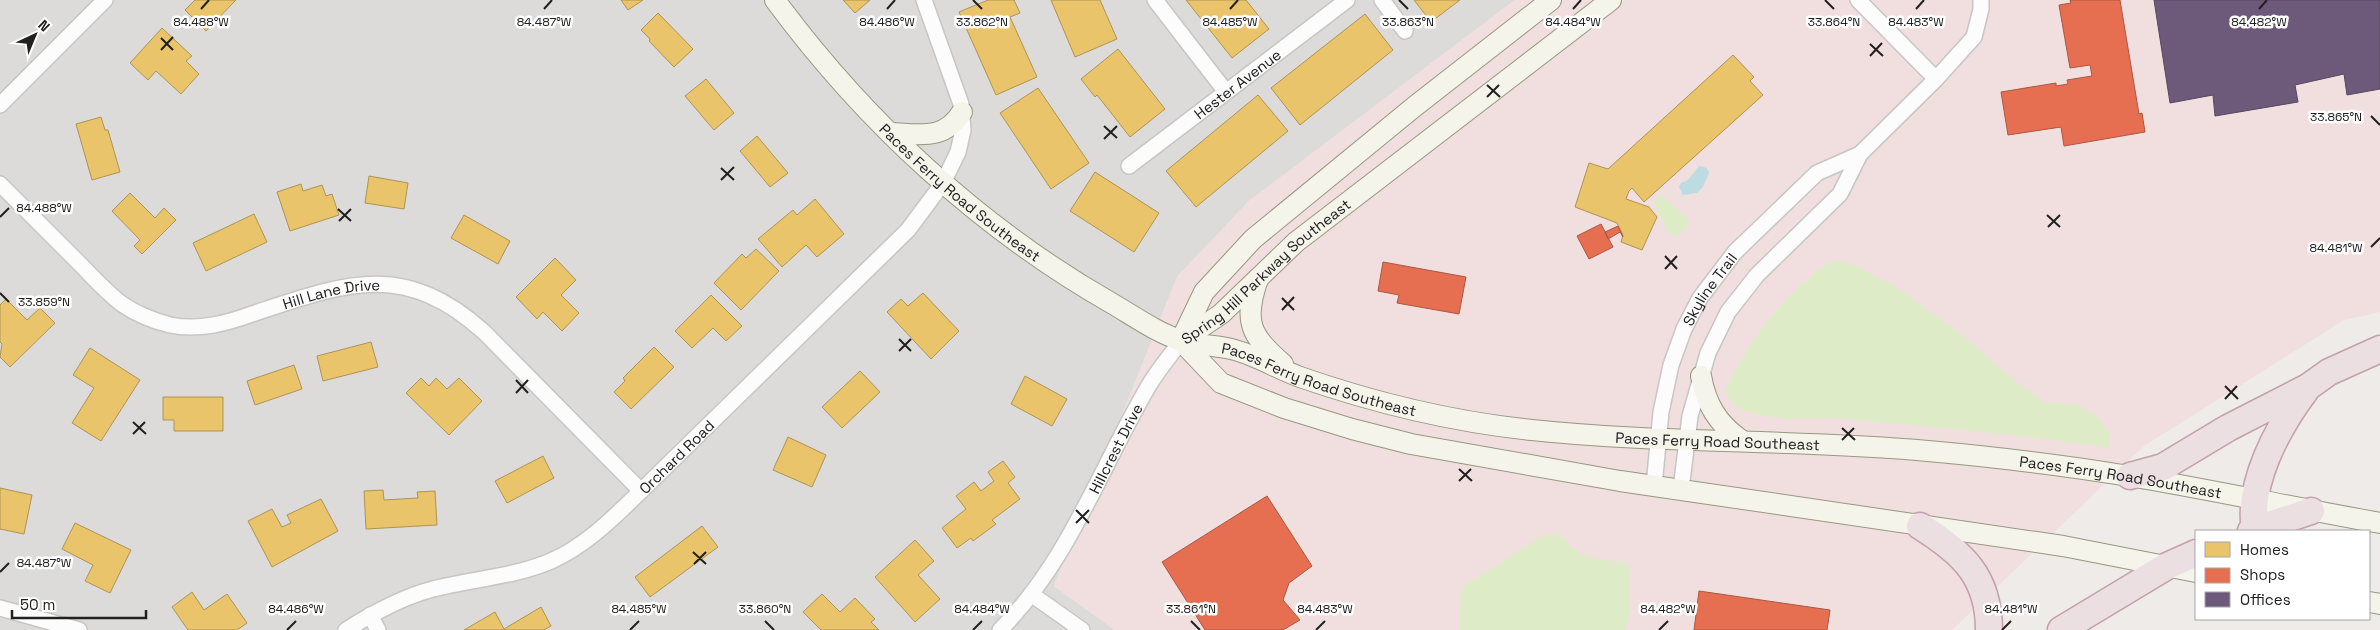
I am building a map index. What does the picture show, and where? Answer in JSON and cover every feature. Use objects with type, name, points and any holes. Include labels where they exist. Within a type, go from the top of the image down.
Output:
[{"type":"highway","points":[[2130,476],[2162,467],[2236,424],[2308,387],[2342,365],[2380,349]]},
{"type":"highway","points":[[2253,530],[2255,500],[2270,452],[2279,430],[2308,387]]},
{"type":"highway","points":[[2256,530],[2312,511]]},
{"type":"highway","points":[[1920,526],[1946,544],[1975,572],[1987,599],[1989,630]]},
{"type":"highway","points":[[2061,630],[2168,566],[2195,553]]},
{"type":"main road","name":"Paces Ferry Road Southeast","points":[[775,0],[832,72],[890,133],[943,183],[1006,234],[1094,294],[1181,341],[1221,383],[1284,408],[1352,429],[1446,452],[1654,486],[2063,546],[2195,572]]},
{"type":"main road","name":"Spring Hill Parkway Southeast","points":[[1181,341],[1204,292],[1253,239],[1551,0]]},
{"type":"main road","name":"Spring Hill Parkway Southeast","points":[[1181,341],[1221,314],[1296,242],[1611,0]]},
{"type":"main road","points":[[890,133],[931,135],[944,131],[954,123],[962,112]]},
{"type":"main road","points":[[1258,277],[1252,296],[1250,313],[1252,330],[1262,346],[1297,375]]},
{"type":"main road","name":"Paces Ferry Road Southeast","points":[[1181,341],[1236,350],[1297,375],[1410,408],[1485,424],[1569,434],[1850,444],[1930,451],[2130,476],[2380,523]]},
{"type":"main road","points":[[1701,376],[1704,392],[1714,414],[1722,425],[1740,440]]},
{"type":"street","points":[[0,106],[105,0]]},
{"type":"street","points":[[1155,0],[1226,92]]},
{"type":"street","name":"Hester Avenue","points":[[1129,166],[1347,0]]},
{"type":"street","points":[[1382,0],[1405,30]]},
{"type":"street","points":[[1858,0],[1936,79]]},
{"type":"street","name":"Skyline Trail","points":[[1681,489],[1686,439],[1701,376],[1714,336],[1741,293],[1840,194],[1860,154],[1936,79],[1974,37],[1981,9],[1980,0]]},
{"type":"street","name":"Orchard Road","points":[[346,630],[370,615],[431,590],[538,566],[555,560],[601,529],[908,230],[943,183],[963,138],[962,112],[927,1]]},
{"type":"street","name":"Skyline Trail","points":[[1654,486],[1661,412],[1671,365],[1688,321],[1709,284],[1735,252],[1817,173],[1860,154]]},
{"type":"street","name":"Hill Lane Drive","points":[[0,184],[122,303],[147,317],[171,325],[190,327],[219,324],[345,286],[379,284],[397,286],[443,302],[466,316],[484,332],[641,491]]},
{"type":"street","name":"Hillcrest Drive","points":[[1000,630],[1031,594],[1070,534],[1148,386],[1181,341]]},
{"type":"street","points":[[1031,594],[1082,630]]},
{"type":"street","points":[[0,608],[79,630]]},
{"type":"street","points":[[370,615],[378,630]]},
{"type":"shaded area","points":[[0,0],[1515,0],[1249,201],[1177,277],[1054,586],[1115,630],[0,630]]},
{"type":"shaded area","points":[[1515,0],[2380,0],[2380,312],[2344,320],[2144,446],[1952,630],[1115,630],[1054,586],[1177,277],[1249,201]]},
{"type":"green space","points":[[1659,195],[1663,196],[1689,220],[1684,230],[1677,235],[1674,236],[1666,230],[1655,204],[1655,200]]},
{"type":"green space","points":[[1831,261],[1850,263],[1901,290],[1962,335],[2016,382],[2046,403],[2077,405],[2096,415],[2109,433],[2110,448],[1944,428],[1833,418],[1783,418],[1758,414],[1739,408],[1725,391],[1745,353],[1783,303]]},
{"type":"green space","points":[[1544,535],[1562,538],[1577,551],[1587,556],[1625,563],[1630,566],[1629,615],[1625,630],[1459,630],[1459,598],[1465,585]]},
{"type":"water","points":[[1699,166],[1707,168],[1709,173],[1703,187],[1697,193],[1683,195],[1679,187],[1681,183],[1688,180]]},
{"type":"building: Homes","points":[[195,0],[236,0],[206,31],[185,10]]},
{"type":"building: Homes","points":[[621,0],[643,0],[628,10]]},
{"type":"building: Homes","points":[[843,0],[870,0],[855,13]]},
{"type":"building: Homes","points":[[988,0],[1014,0],[1020,13],[1010,17],[1037,77],[996,95],[959,12]]},
{"type":"building: Homes","points":[[1051,0],[1100,0],[1117,39],[1075,57]]},
{"type":"building: Homes","points":[[1186,0],[1246,0],[1269,29],[1232,58]]},
{"type":"building: Homes","points":[[1414,0],[1460,0],[1431,22]]},
{"type":"building: Homes","points":[[658,13],[693,49],[674,67],[641,30]]},
{"type":"building: Homes","points":[[1365,14],[1393,50],[1300,125],[1271,88]]},
{"type":"building: Homes","points":[[162,28],[192,56],[186,61],[199,74],[181,94],[156,71],[148,80],[130,63]]},
{"type":"building: Homes","points":[[1118,49],[1165,109],[1130,137],[1097,95],[1095,97],[1081,79]]},
{"type":"building: Homes","points":[[1733,55],[1754,77],[1750,81],[1763,95],[1644,202],[1632,188],[1629,191],[1626,199],[1649,207],[1657,217],[1642,250],[1621,242],[1623,235],[1617,223],[1575,207],[1589,163],[1608,169]]},
{"type":"building: Homes","points":[[706,79],[734,113],[714,130],[685,96]]},
{"type":"building: Homes","points":[[1038,88],[1089,163],[1051,189],[1000,113]]},
{"type":"building: Homes","points":[[1258,95],[1288,131],[1196,207],[1166,171]]},
{"type":"building: Homes","points":[[101,117],[105,130],[108,130],[120,172],[92,180],[76,124]]},
{"type":"building: Homes","points":[[757,136],[788,173],[770,187],[740,151]]},
{"type":"building: Homes","points":[[1095,172],[1159,213],[1134,252],[1070,211]]},
{"type":"building: Homes","points":[[369,176],[408,183],[404,209],[365,203]]},
{"type":"building: Homes","points":[[301,184],[303,191],[322,185],[326,196],[332,194],[339,215],[290,231],[277,192]]},
{"type":"building: Homes","points":[[130,193],[155,218],[164,208],[176,220],[142,254],[134,246],[140,240],[112,211]]},
{"type":"building: Homes","points":[[815,199],[844,234],[817,257],[806,245],[782,267],[758,239],[793,210],[797,215]]},
{"type":"building: Homes","points":[[254,214],[267,242],[206,271],[193,243]]},
{"type":"building: Homes","points":[[464,215],[510,241],[498,264],[451,238]]},
{"type":"building: Homes","points":[[756,249],[779,271],[741,310],[714,283],[742,254],[746,258]]},
{"type":"building: Homes","points":[[555,258],[576,280],[561,295],[579,313],[562,331],[543,312],[537,319],[516,297]]},
{"type":"building: Homes","points":[[923,293],[959,331],[931,359],[887,312],[901,299],[908,306]]},
{"type":"building: Homes","points":[[711,295],[742,326],[726,341],[713,328],[692,348],[675,331]]},
{"type":"building: Homes","points":[[6,299],[27,320],[40,308],[55,323],[10,367],[0,357],[2,344],[0,342],[0,305]]},
{"type":"building: Homes","points":[[371,342],[378,367],[323,381],[317,356]]},
{"type":"building: Homes","points":[[654,347],[674,367],[631,409],[614,392],[625,381],[623,378]]},
{"type":"building: Homes","points":[[90,348],[140,380],[101,441],[72,423],[94,388],[73,375]]},
{"type":"building: Homes","points":[[294,365],[302,389],[255,405],[247,381]]},
{"type":"building: Homes","points":[[860,371],[880,392],[842,428],[822,407]]},
{"type":"building: Homes","points":[[1025,376],[1067,399],[1052,426],[1011,404]]},
{"type":"building: Homes","points":[[421,378],[429,386],[436,378],[447,389],[459,378],[482,401],[449,435],[406,393]]},
{"type":"building: Homes","points":[[163,397],[223,397],[223,431],[174,431],[174,420],[163,420]]},
{"type":"building: Homes","points":[[788,437],[826,455],[812,487],[773,470]]},
{"type":"building: Homes","points":[[543,456],[554,478],[507,503],[495,481]]},
{"type":"building: Homes","points":[[1003,461],[1015,477],[1008,483],[1020,499],[992,520],[996,524],[973,541],[971,538],[957,548],[942,528],[966,509],[956,496],[974,482],[981,491],[994,481],[988,472]]},
{"type":"building: Homes","points":[[0,488],[32,495],[24,534],[0,529]]},
{"type":"building: Homes","points":[[383,490],[384,500],[418,498],[417,492],[435,491],[437,525],[366,529],[364,491]]},
{"type":"building: Homes","points":[[321,499],[338,531],[272,567],[248,521],[272,509],[282,527],[291,523],[287,515]]},
{"type":"building: Homes","points":[[75,523],[131,550],[110,593],[85,581],[93,565],[62,549]]},
{"type":"building: Homes","points":[[702,526],[718,547],[650,597],[635,577]]},
{"type":"building: Homes","points":[[915,540],[934,561],[918,575],[940,599],[915,622],[875,577]]},
{"type":"building: Homes","points":[[192,592],[204,610],[227,594],[247,623],[237,630],[188,630],[172,607]]},
{"type":"building: Homes","points":[[822,594],[840,612],[855,598],[875,619],[871,622],[879,630],[821,630],[803,612]]},
{"type":"building: Homes","points":[[541,607],[551,626],[544,630],[464,630],[495,612],[504,629]]},
{"type":"building: Shops","points":[[2070,0],[2120,0],[2139,114],[2142,113],[2145,132],[2064,146],[2061,127],[2008,135],[2001,92],[2056,83],[2056,86],[2068,84],[2067,80],[2092,76],[2090,65],[2070,68],[2059,5],[2071,3]]},
{"type":"building: Shops","points":[[1601,224],[1613,247],[1589,259],[1577,236]]},
{"type":"building: Shops","points":[[1618,226],[1623,237],[1620,232],[1608,239],[1605,232]]},
{"type":"building: Shops","points":[[1383,262],[1466,277],[1459,314],[1397,303],[1399,295],[1378,291]]},
{"type":"building: Shops","points":[[1267,496],[1312,566],[1289,583],[1283,600],[1300,620],[1283,630],[1205,630],[1162,562]]},
{"type":"building: Shops","points":[[1699,591],[1830,610],[1827,630],[1694,630]]},
{"type":"building: Offices","points":[[2154,0],[2380,0],[2380,89],[2347,95],[2344,74],[2295,85],[2298,102],[2215,116],[2213,95],[2170,103]]}]
